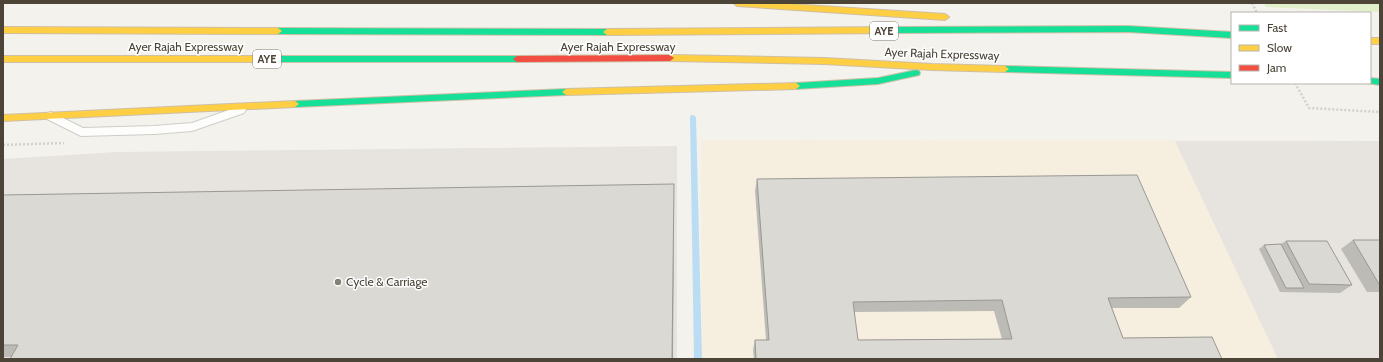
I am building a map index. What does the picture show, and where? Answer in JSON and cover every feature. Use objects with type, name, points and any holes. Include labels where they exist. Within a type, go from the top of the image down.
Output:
[{"type":"highway","points":[[737,3],[956,18]]},
{"type":"highway","points":[[987,20],[1128,30]]},
{"type":"highway","name":"Ayer Rajah Expressway","points":[[3,30],[534,32],[1128,30],[1231,35]]},
{"type":"highway","name":"Ayer Rajah Expressway","points":[[3,58],[530,60],[644,58],[824,61],[932,67],[1231,75]]},
{"type":"highway","points":[[3,118],[254,105],[650,89],[813,86],[902,78],[932,67]]},
{"type":"lane","points":[[51,116],[81,132],[154,130],[192,127],[254,105]]},
{"type":"path","points":[[1252,3],[1256,12]]},
{"type":"path","points":[[1296,84],[1309,108],[1380,112]]},
{"type":"path","points":[[3,145],[65,143]]},
{"type":"shaded area","points":[[701,140],[1380,141],[1380,359],[702,359]]},
{"type":"shaded area","points":[[1175,141],[1380,141],[1380,359],[1278,359]]},
{"type":"shaded area","name":"Cycle & Carriage","points":[[677,146],[677,359],[3,359],[3,159],[117,152]]},
{"type":"green space","points":[[1264,3],[1380,3],[1380,12],[1266,7]]},
{"type":"building","points":[[1137,175],[1191,297],[1108,298],[1123,338],[1212,337],[1222,359],[756,359],[755,340],[769,340],[757,179]],"holes":[[[1002,300],[1012,339],[858,340],[853,302]]]},
{"type":"building","name":"Cycle & Carriage","points":[[674,184],[672,359],[10,359],[18,345],[3,345],[3,195]]},
{"type":"building","points":[[1353,240],[1380,241],[1380,284],[1379,284]]},
{"type":"building","points":[[1286,241],[1327,241],[1352,285],[1309,284]]},
{"type":"building","points":[[1281,244],[1304,288],[1286,288],[1264,245]]},
{"type":"waterway","points":[[693,117],[698,359]]},
{"type":"traffic: fast","points":[[893,30],[1128,29],[1231,35]]},
{"type":"traffic: fast","points":[[278,31],[607,32]]},
{"type":"traffic: fast","points":[[278,59],[517,59]]},
{"type":"traffic: fast","points":[[1005,69],[1231,75]]},
{"type":"traffic: fast","points":[[796,86],[878,81],[916,73]]},
{"type":"traffic: fast","points":[[1371,81],[1380,82]]},
{"type":"traffic: fast","points":[[295,104],[566,92]]},
{"type":"traffic: slow","points":[[737,3],[945,17]]},
{"type":"traffic: slow","points":[[3,30],[278,31]]},
{"type":"traffic: slow","points":[[607,32],[893,30]]},
{"type":"traffic: slow","points":[[1371,41],[1380,41]]},
{"type":"traffic: slow","points":[[670,58],[824,61],[932,67],[1005,69]]},
{"type":"traffic: slow","points":[[3,59],[278,59]]},
{"type":"traffic: slow","points":[[566,92],[796,86]]},
{"type":"traffic: slow","points":[[3,118],[295,104]]},
{"type":"traffic: jam","points":[[517,59],[670,58]]},
{"type":"place","name":"Cycle & Carriage","points":[[338,282]]}]
